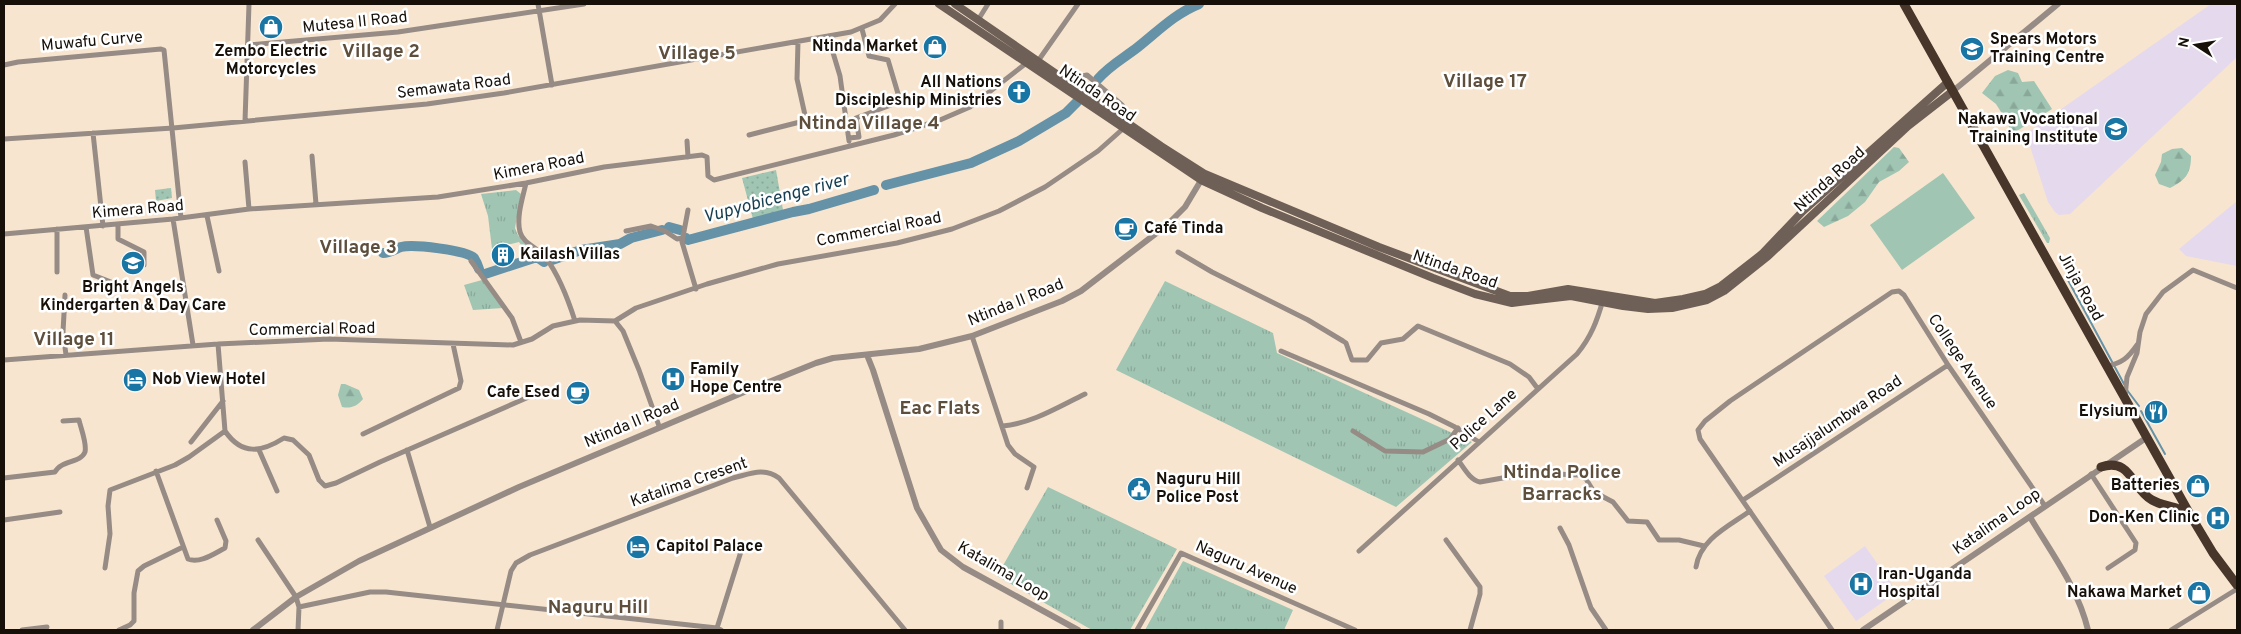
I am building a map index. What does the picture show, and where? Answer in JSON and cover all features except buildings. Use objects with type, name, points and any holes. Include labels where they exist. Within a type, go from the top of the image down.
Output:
[{"type":"highway","name":"Jinja Road","points":[[1904,4],[2146,438],[2192,518],[2236,588]]},
{"type":"highway","points":[[2101,467],[2110,465],[2122,468],[2150,498],[2180,508],[2192,518]]},
{"type":"main road","name":"Ntinda Road","points":[[939,4],[1026,63],[1125,124]]},
{"type":"main road","name":"Ntinda Road","points":[[954,4],[1036,59],[1125,124],[1203,177],[1379,247],[1510,296],[1528,296],[1568,289],[1648,309],[1672,308],[1707,300],[1724,292],[1768,256],[1908,126],[1953,91]]},
{"type":"main road","name":"Ntinda Road","points":[[1603,298],[1668,302],[1705,294],[1726,283],[1762,254],[1803,212],[1948,82]]},
{"type":"street","points":[[245,120],[249,4]]},
{"type":"street","points":[[538,4],[552,85]]},
{"type":"street","name":"Mutesa II Road","points":[[248,45],[398,32],[584,4]]},
{"type":"street","name":"Semawata Road","points":[[4,139],[173,128],[427,104],[552,85],[862,29],[880,20],[895,4]]},
{"type":"street","points":[[978,20],[988,4]]},
{"type":"street","name":"Kimera Road","points":[[4,234],[207,216],[249,209],[438,196],[526,183],[604,167],[702,155],[707,157],[708,176],[714,180],[914,128],[970,107],[1026,63],[1036,59],[1078,4]]},
{"type":"street","points":[[1953,91],[2058,4]]},
{"type":"street","points":[[849,138],[859,137],[856,118],[890,104],[899,97],[888,60],[869,56],[862,29]]},
{"type":"street","points":[[828,36],[840,76],[850,146]]},
{"type":"street","points":[[749,135],[800,122],[804,119],[805,115],[797,80],[798,42]]},
{"type":"street","name":"Muwafu Curve","points":[[4,65],[18,62],[164,50],[168,69],[173,128]]},
{"type":"street","points":[[1065,80],[1087,75],[1122,105],[1124,108],[1125,124]]},
{"type":"street","name":"Commercial Road","points":[[4,360],[218,344],[338,340],[512,345],[532,339],[548,327],[575,321],[616,321],[636,308],[778,264],[897,243],[952,229],[998,211],[1045,187],[1098,151],[1125,124]]},
{"type":"street","points":[[173,128],[182,218]]},
{"type":"street","points":[[93,133],[103,226]]},
{"type":"street","points":[[687,140],[688,157]]},
{"type":"street","points":[[312,156],[316,204]]},
{"type":"street","points":[[245,162],[249,209]]},
{"type":"street","name":"Ntinda II Road","points":[[253,630],[296,597],[359,561],[430,527],[659,426],[816,363],[833,358],[919,349],[972,336],[1047,308],[1081,291],[1176,217],[1203,177]]},
{"type":"street","points":[[526,183],[520,214],[520,232],[523,239],[540,251],[550,264],[568,298],[575,321]]},
{"type":"street","points":[[688,210],[682,238],[696,288]]},
{"type":"street","points":[[207,216],[219,271]]},
{"type":"street","points":[[173,219],[193,346]]},
{"type":"street","points":[[118,224],[118,239],[144,252],[144,265]]},
{"type":"street","points":[[626,231],[651,226],[665,230],[677,239],[682,238]]},
{"type":"street","points":[[86,227],[93,275],[111,282],[117,287]]},
{"type":"street","points":[[57,229],[57,272]]},
{"type":"street","points":[[1178,252],[1212,272],[1308,320],[1343,341],[1346,343],[1352,360],[1367,360],[1381,343],[1402,340],[1418,326],[1510,364],[1528,377],[1538,389]]},
{"type":"street","points":[[471,261],[512,318],[522,342]]},
{"type":"street","points":[[2125,400],[2128,377],[2137,353],[2137,344],[2143,318],[2174,282],[2193,270],[2237,288]]},
{"type":"street","name":"College Avenue","points":[[1743,500],[1698,435],[1700,427],[1730,401],[1840,329],[1892,292],[1899,291],[1904,295],[1948,364],[2045,506]]},
{"type":"street","points":[[65,295],[61,332],[66,355]]},
{"type":"street","name":"Police Lane","points":[[1359,550],[1577,354],[1589,338],[1596,324],[1603,298]]},
{"type":"street","points":[[616,321],[623,331],[639,370],[659,426]]},
{"type":"street","points":[[972,336],[1010,451],[1034,467],[1027,488]]},
{"type":"street","points":[[218,344],[225,431],[235,442],[245,448],[260,450],[274,445],[284,438],[293,440],[309,455],[319,480],[325,486],[336,483],[531,396]]},
{"type":"street","points":[[363,434],[459,388],[461,381],[453,344]]},
{"type":"street","points":[[2106,366],[2120,363],[2128,358],[2137,344]]},
{"type":"street","points":[[1281,351],[1458,428],[1479,442]]},
{"type":"street","name":"Katalima Loop","points":[[867,355],[917,508],[941,550],[963,567],[1078,630]]},
{"type":"street","name":"Musajjalumbwa Road","points":[[1743,500],[1948,364]]},
{"type":"street","points":[[1003,426],[1018,425],[1034,419],[1085,394]]},
{"type":"street","points":[[191,442],[224,401]]},
{"type":"street","points":[[4,478],[55,472],[61,464],[81,457],[85,452],[79,420],[63,422]]},
{"type":"street","points":[[1353,431],[1385,451],[1423,452],[1450,440],[1458,428]]},
{"type":"street","points":[[105,568],[110,534],[108,506],[110,490],[156,471],[169,468],[189,458],[225,431]]},
{"type":"street","name":"Katalima Loop","points":[[1863,630],[2146,438]]},
{"type":"street","points":[[260,450],[277,491]]},
{"type":"street","points":[[407,450],[430,527]]},
{"type":"street","points":[[1458,460],[1476,482],[1531,472],[1579,475],[1586,479],[1594,492],[1613,502],[1628,521],[1647,522],[1656,538],[1679,540],[1704,546]]},
{"type":"street","points":[[156,471],[188,559],[193,561],[202,559],[225,548],[226,541],[216,520]]},
{"type":"street","name":"Katalima Cresent","points":[[497,630],[511,571],[516,563],[530,554],[733,478],[764,471],[770,472],[779,478],[906,630]]},
{"type":"street","points":[[2091,474],[2136,543],[2135,550],[2108,568]]},
{"type":"street","points":[[1743,500],[1832,630]]},
{"type":"street","points":[[1696,567],[1704,546],[1750,511]]},
{"type":"street","points":[[4,520],[60,512]]},
{"type":"street","points":[[2030,517],[2074,590],[2082,608],[2088,630]]},
{"type":"street","points":[[1560,528],[1569,545],[1592,608],[1606,630]]},
{"type":"street","points":[[258,540],[296,597],[299,607],[298,630]]},
{"type":"street","points":[[1446,540],[1480,587],[1480,594],[1470,630]]},
{"type":"street","points":[[299,607],[370,592],[719,629],[742,545]]},
{"type":"street","points":[[119,630],[134,621],[135,585],[140,569],[183,548]]},
{"type":"street","name":"Naguru Avenue","points":[[1137,630],[1181,553],[1355,630]]},
{"type":"street","points":[[2170,630],[2236,588]]},
{"type":"street","points":[[1001,622],[1001,630]]},
{"type":"street","points":[[22,630],[47,627]]},
{"type":"shaded area","points":[[2211,4],[2237,4],[2237,57],[2070,214],[2059,215],[2048,202],[2027,133]]},
{"type":"shaded area","points":[[2237,201],[2237,266],[2186,256],[2179,249]]},
{"type":"shaded area","name":"Iran-Uganda Hospital","points":[[1865,546],[1897,592],[1856,621],[1824,576]]},
{"type":"green space","points":[[2008,70],[2018,73],[2022,82],[2034,81],[2052,109],[2012,134],[1996,104],[1982,93],[1995,76]]},
{"type":"green space","points":[[1894,147],[1899,148],[1909,162],[1899,171],[1879,182],[1865,202],[1848,216],[1824,227],[1817,221]]},
{"type":"green space","points":[[2182,148],[2191,156],[2189,171],[2184,179],[2170,188],[2159,184],[2155,175],[2161,162],[2162,154],[2172,149]]},
{"type":"green space","points":[[776,170],[783,210],[753,219],[742,178]]},
{"type":"green space","points":[[1943,173],[1975,218],[1902,270],[1870,225]]},
{"type":"green space","points":[[171,188],[172,198],[156,201],[155,190]]},
{"type":"green space","points":[[516,190],[521,194],[515,228],[519,237],[540,254],[530,258],[519,242],[492,249],[488,216],[481,194]]},
{"type":"green space","points":[[2024,193],[2050,238],[2049,243],[2047,243],[2019,195]]},
{"type":"green space","points":[[482,280],[503,308],[473,310],[464,285]]},
{"type":"green space","points":[[1165,281],[1273,333],[1277,353],[1472,442],[1396,507],[1116,370]]},
{"type":"green space","points":[[341,384],[359,390],[363,399],[354,406],[342,407],[338,395]]},
{"type":"green space","points":[[1048,487],[1177,549],[1130,630],[1092,630],[997,576]]},
{"type":"green space","points":[[1183,561],[1293,610],[1284,630],[1145,630]]},
{"type":"waterway","name":"Vupyobicenge river","points":[[1098,79],[1167,23],[1199,4]]},
{"type":"waterway","name":"Vupyobicenge river","points":[[886,185],[971,163],[1019,141],[1066,113],[1077,102]]},
{"type":"waterway","name":"Vupyobicenge river","points":[[686,238],[688,240],[874,190]]},
{"type":"waterway","name":"Vupyobicenge river","points":[[669,227],[680,230]]},
{"type":"waterway","name":"Vupyobicenge river","points":[[552,260],[581,250],[620,244],[631,238],[662,230]]},
{"type":"waterway","name":"Vupyobicenge river","points":[[383,253],[407,246],[451,250],[474,258],[479,269]]},
{"type":"waterway","name":"Vupyobicenge river","points":[[485,274],[537,257],[544,262]]},
{"type":"waterway","points":[[2068,280],[2124,384]]},
{"type":"waterway","points":[[2127,390],[2139,406]]},
{"type":"waterway","points":[[2141,411],[2165,454]]},
{"type":"place","name":"Zembo Electric Motorcycles","points":[[271,27]]},
{"type":"place","name":"Ntinda Market","points":[[935,47]]},
{"type":"place","name":"Spears Motors Training Centre","points":[[1972,49]]},
{"type":"place","name":"All Nations Discipleship Ministries","points":[[1019,92]]},
{"type":"place","name":"Nakawa Vocational Training Institute","points":[[2116,129]]},
{"type":"place","name":"Café Tinda","points":[[1126,229]]},
{"type":"place","name":"Kailash Villas","points":[[503,255]]},
{"type":"place","name":"Bright Angels Kindergarten & Day Care","points":[[133,263]]},
{"type":"place","name":"Family Hope Centre","points":[[673,379]]},
{"type":"place","name":"Nob View Hotel","points":[[135,380]]},
{"type":"place","name":"Cafe Esed","points":[[578,393]]},
{"type":"place","name":"Elysium","points":[[2156,412]]},
{"type":"place","name":"Batteries","points":[[2198,486]]},
{"type":"place","name":"Naguru Hill Police Post","points":[[1139,489]]},
{"type":"place","name":"Don-Ken Clinic","points":[[2218,518]]},
{"type":"place","name":"Capitol Palace","points":[[638,547]]},
{"type":"place","name":"Iran-Uganda Hospital","points":[[1861,584]]},
{"type":"place","name":"Nakawa Market","points":[[2199,593]]},
{"type":"district","name":"Village 2","points":[[381,52]]},
{"type":"district","name":"Village 5","points":[[697,54]]},
{"type":"district","name":"Village 17","points":[[1485,82]]},
{"type":"district","name":"Ntinda Village 4","points":[[869,124]]},
{"type":"district","name":"Village 3","points":[[358,248]]},
{"type":"district","name":"Village 11","points":[[74,340]]},
{"type":"district","name":"Eac Flats","points":[[940,409]]},
{"type":"district","name":"Ntinda Police Barracks","points":[[1562,484]]},
{"type":"district","name":"Naguru Hill","points":[[598,608]]}]
